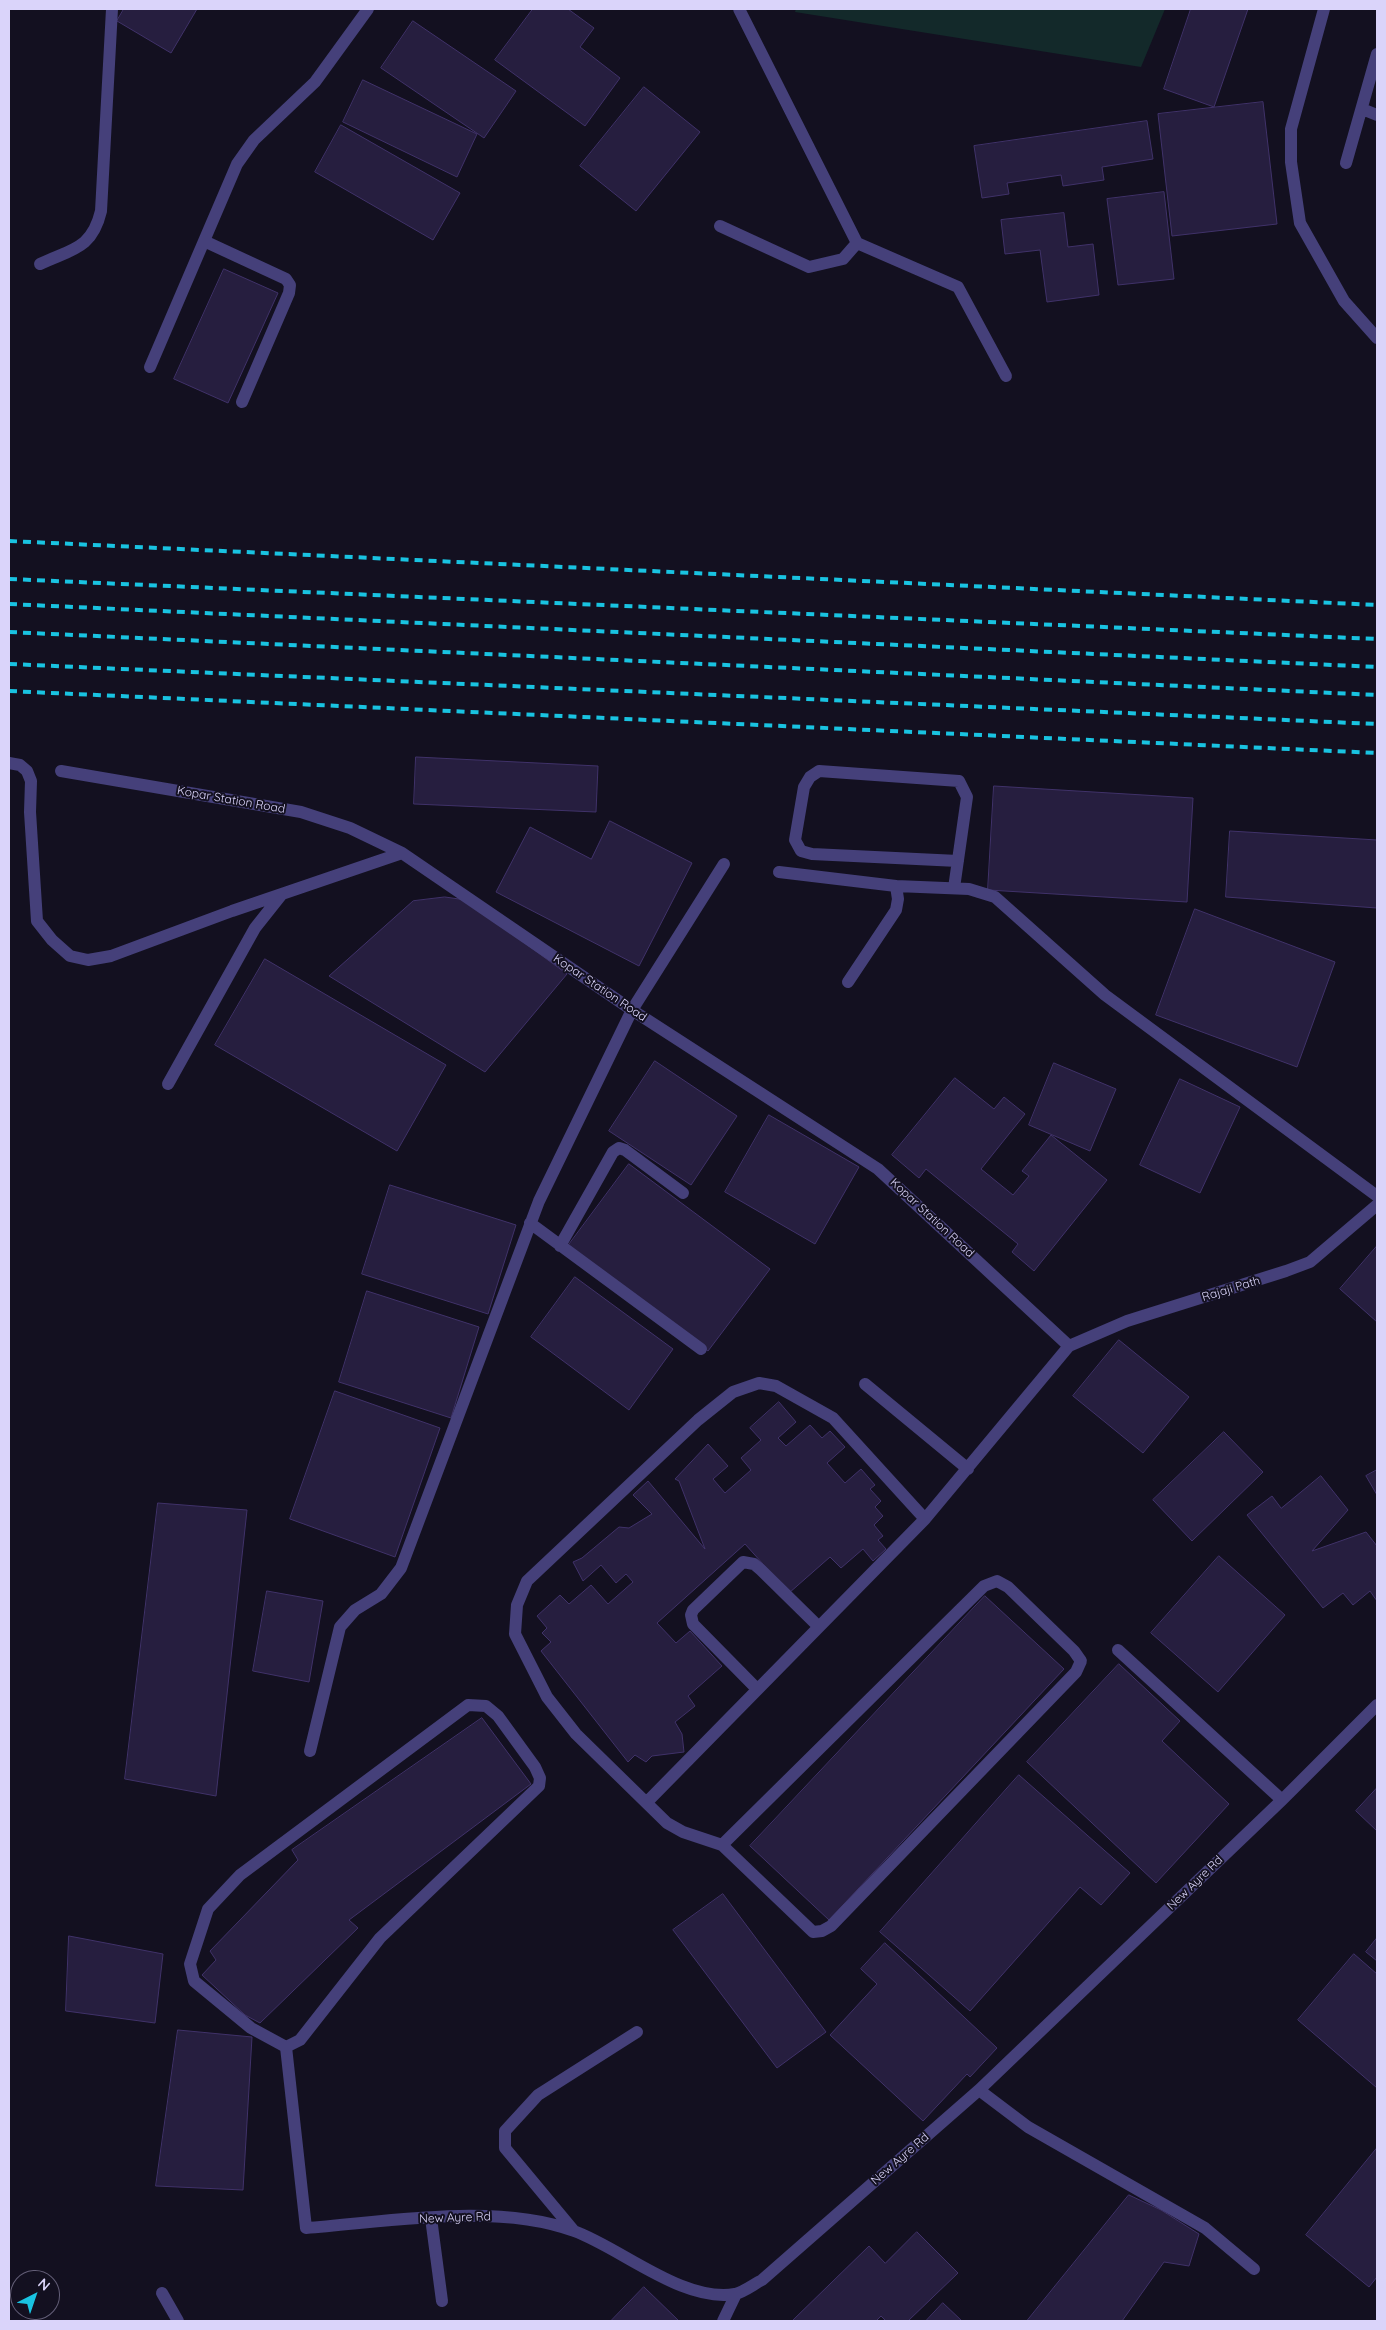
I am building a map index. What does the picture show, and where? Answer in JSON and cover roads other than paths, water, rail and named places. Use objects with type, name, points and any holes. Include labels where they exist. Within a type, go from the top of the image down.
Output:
[{"type":"street","points":[[40,264],[86,243],[97,228],[101,211],[112,9]]},
{"type":"street","points":[[150,367],[237,164],[254,140],[315,82],[368,9]]},
{"type":"street","points":[[739,9],[857,243],[958,288],[1006,376]]},
{"type":"street","points":[[1324,9],[1290,129],[1291,162],[1300,223],[1344,301],[1377,338]]},
{"type":"street","points":[[1346,164],[1377,54]]},
{"type":"street","points":[[1362,109],[1377,115]]},
{"type":"street","points":[[720,226],[809,267],[843,259],[857,243]]},
{"type":"street","points":[[204,241],[286,279],[290,285],[290,293],[242,402]]},
{"type":"street","points":[[9,764],[20,765],[27,771],[31,781],[30,812],[37,921],[52,940],[70,956],[88,960],[111,956],[402,853]]},
{"type":"street","name":"Kopar Station Road","points":[[61,771],[301,812],[350,828],[402,853],[632,1010],[878,1169],[1069,1346]]},
{"type":"street","points":[[954,888],[958,861],[967,797],[959,781],[819,771],[810,777],[804,787],[796,840],[801,851],[812,854],[958,861]]},
{"type":"street","points":[[310,1751],[340,1627],[355,1610],[381,1594],[401,1568],[530,1223],[632,1010],[724,864]]},
{"type":"street","points":[[779,872],[896,886],[969,889],[995,897],[1105,995],[1377,1196]]},
{"type":"street","points":[[848,982],[896,910],[898,899],[896,886]]},
{"type":"street","points":[[168,1084],[255,928],[282,894]]},
{"type":"street","points":[[560,1246],[613,1152],[619,1148],[626,1150],[683,1193]]},
{"type":"street","name":"Rajaji Path","points":[[1069,1346],[1127,1321],[1286,1272],[1310,1262],[1377,1205]]},
{"type":"street","points":[[530,1223],[701,1349]]},
{"type":"street","points":[[647,1802],[925,1519],[1069,1346]]},
{"type":"street","points":[[722,1845],[984,1586],[997,1581],[1008,1587],[1074,1651],[1081,1661],[1076,1672],[831,1926],[822,1931],[813,1932],[722,1845],[684,1832],[667,1823],[576,1734],[547,1697],[515,1634],[517,1605],[527,1581],[698,1420],[733,1392],[759,1383],[776,1386],[833,1418],[925,1519]]},
{"type":"street","points":[[865,1384],[968,1469]]},
{"type":"street","points":[[756,1689],[693,1624],[691,1615],[693,1610],[743,1562],[754,1564],[818,1626]]},
{"type":"street","points":[[1118,1650],[1282,1800]]},
{"type":"street","points":[[468,1705],[486,1706],[498,1716],[535,1767],[540,1778],[539,1786],[380,1938],[300,2040],[286,2047],[251,2028],[194,1981],[190,1964],[208,1909],[240,1875],[468,1705]]},
{"type":"street","name":"New Ayre Rd","points":[[286,2047],[306,2228],[480,2216],[534,2221],[574,2231],[677,2284],[712,2294],[736,2294],[762,2280],[979,2090],[1282,1800],[1377,1705]]},
{"type":"street","points":[[574,2231],[505,2148],[505,2131],[538,2095],[638,2032]]},
{"type":"street","points":[[979,2090],[1028,2127],[1205,2228],[1254,2270]]},
{"type":"street","points":[[431,2218],[442,2301]]},
{"type":"street","points":[[162,2294],[178,2321]]},
{"type":"street","points":[[723,2321],[736,2294]]},
{"type":"railway","points":[[9,541],[1377,605]]},
{"type":"railway","points":[[9,579],[1377,639]]},
{"type":"railway","points":[[9,604],[1377,667]]},
{"type":"railway","points":[[9,632],[1377,695]]},
{"type":"railway","points":[[9,664],[1377,724]]},
{"type":"railway","points":[[9,691],[1377,753]]}]
